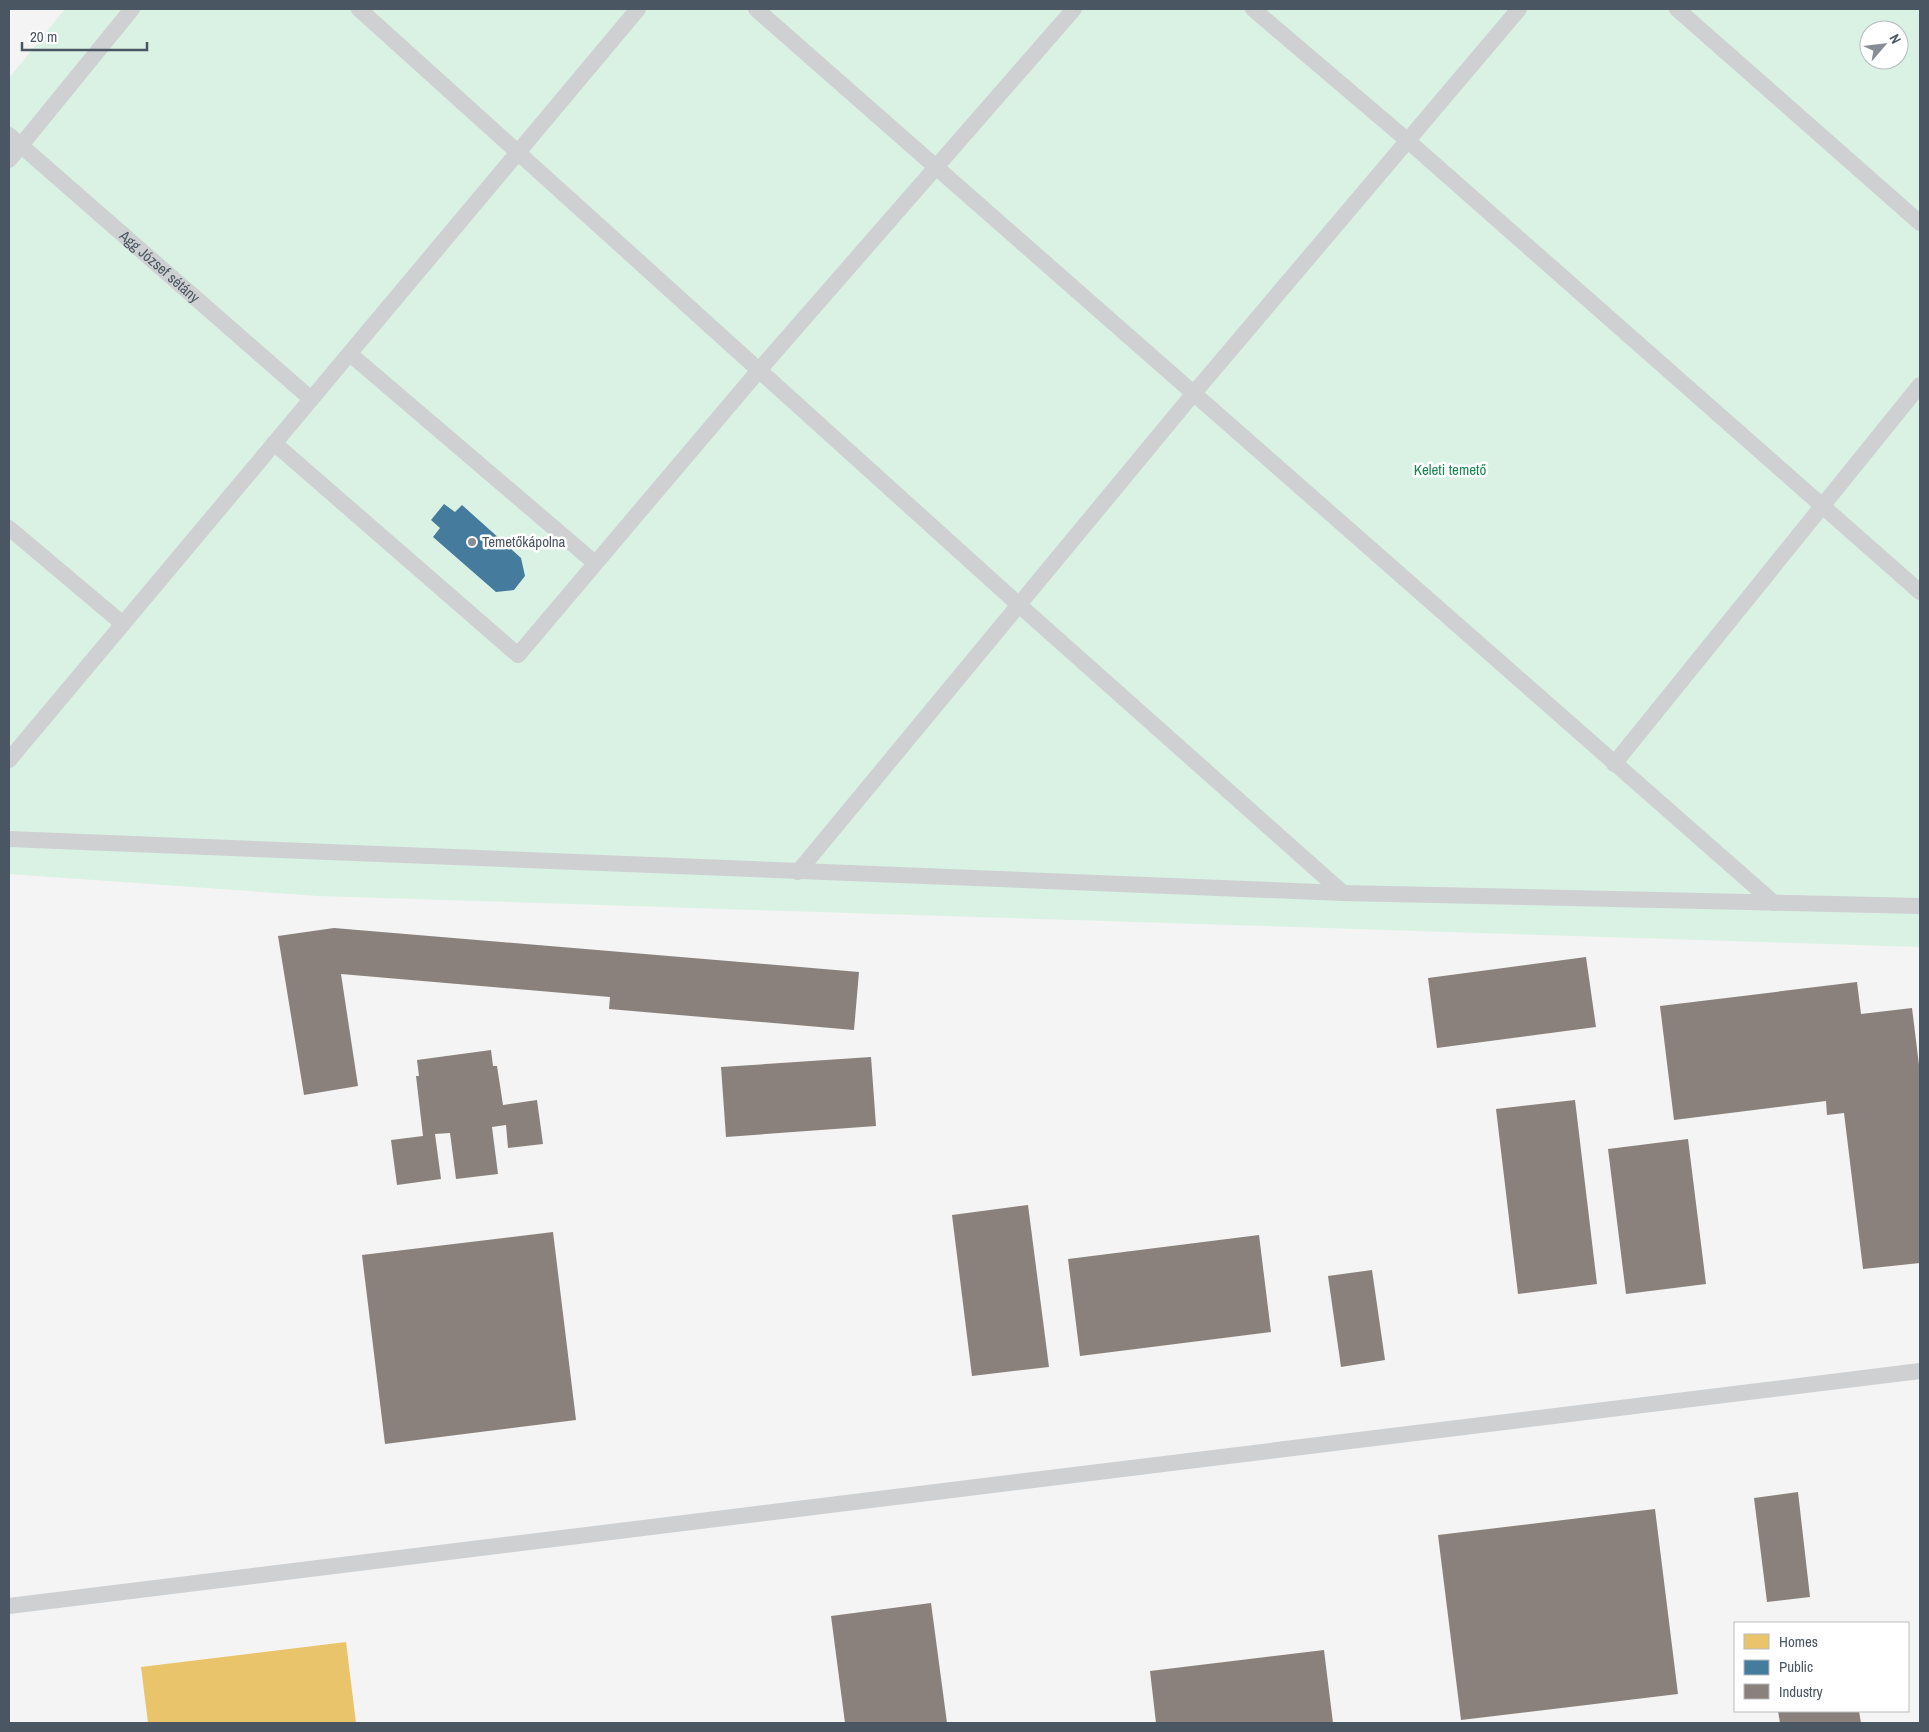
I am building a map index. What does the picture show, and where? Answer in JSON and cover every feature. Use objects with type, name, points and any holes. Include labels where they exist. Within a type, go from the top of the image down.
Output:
[{"type":"lane","points":[[9,160],[15,140],[132,9]]},
{"type":"lane","points":[[358,9],[760,369],[1018,604],[1343,893]]},
{"type":"lane","points":[[9,760],[638,9]]},
{"type":"lane","points":[[756,9],[1774,903]]},
{"type":"lane","points":[[274,443],[518,655],[760,369],[1074,9]]},
{"type":"lane","points":[[1253,9],[1407,140],[1920,592]]},
{"type":"lane","points":[[798,872],[1194,393],[1519,9]]},
{"type":"lane","points":[[1677,9],[1920,224]]},
{"type":"lane","name":"Agg József sétány","points":[[15,140],[311,399]]},
{"type":"lane","points":[[350,354],[595,563]]},
{"type":"lane","points":[[1614,764],[1920,385]]},
{"type":"lane","points":[[9,528],[123,624]]},
{"type":"lane","points":[[9,839],[1343,893],[1920,906]]},
{"type":"lane","points":[[9,1606],[1920,1371]]},
{"type":"green space","name":"Keleti temető","points":[[65,9],[1920,9],[1920,947],[318,896],[9,874],[9,78]]},
{"type":"building: Homes","points":[[346,1642],[356,1723],[148,1723],[141,1667]]},
{"type":"building: Public","points":[[444,504],[455,512],[462,505],[521,558],[525,576],[514,590],[496,592],[433,537],[440,528],[431,520]]},
{"type":"building: Industry","points":[[334,928],[859,972],[854,1030],[609,1009],[610,997],[341,974],[358,1086],[304,1095],[278,936]]},
{"type":"building: Industry","points":[[1586,957],[1596,1027],[1437,1048],[1428,978]]},
{"type":"building: Industry","points":[[1857,982],[1861,1014],[1912,1008],[1920,1073],[1920,1263],[1863,1269],[1844,1113],[1827,1115],[1826,1101],[1674,1120],[1660,1006]]},
{"type":"building: Industry","points":[[491,1050],[493,1066],[497,1066],[503,1105],[537,1100],[543,1144],[508,1148],[506,1125],[492,1127],[498,1174],[456,1179],[450,1133],[435,1134],[441,1179],[397,1185],[391,1140],[423,1136],[416,1076],[419,1076],[417,1060]]},
{"type":"building: Industry","points":[[871,1057],[876,1126],[726,1137],[721,1067]]},
{"type":"building: Industry","points":[[1575,1100],[1597,1284],[1518,1294],[1496,1109]]},
{"type":"building: Industry","points":[[1688,1139],[1706,1284],[1626,1294],[1608,1149]]},
{"type":"building: Industry","points":[[1028,1205],[1049,1367],[972,1376],[952,1215]]},
{"type":"building: Industry","points":[[553,1232],[576,1420],[385,1444],[362,1255]]},
{"type":"building: Industry","points":[[1259,1235],[1271,1332],[1080,1356],[1068,1259]]},
{"type":"building: Industry","points":[[1372,1270],[1385,1360],[1341,1367],[1328,1276]]},
{"type":"building: Industry","points":[[1798,1492],[1810,1597],[1767,1602],[1754,1498]]},
{"type":"building: Industry","points":[[1655,1509],[1678,1694],[1461,1720],[1438,1535]]},
{"type":"building: Industry","points":[[931,1603],[947,1723],[845,1723],[831,1616]]},
{"type":"building: Industry","points":[[1324,1650],[1333,1723],[1156,1723],[1150,1671]]},
{"type":"building: Industry","points":[[1778,1712],[1859,1712],[1861,1723],[1780,1723]]},
{"type":"place","name":"Temetőkápolna","points":[[472,542]]}]
